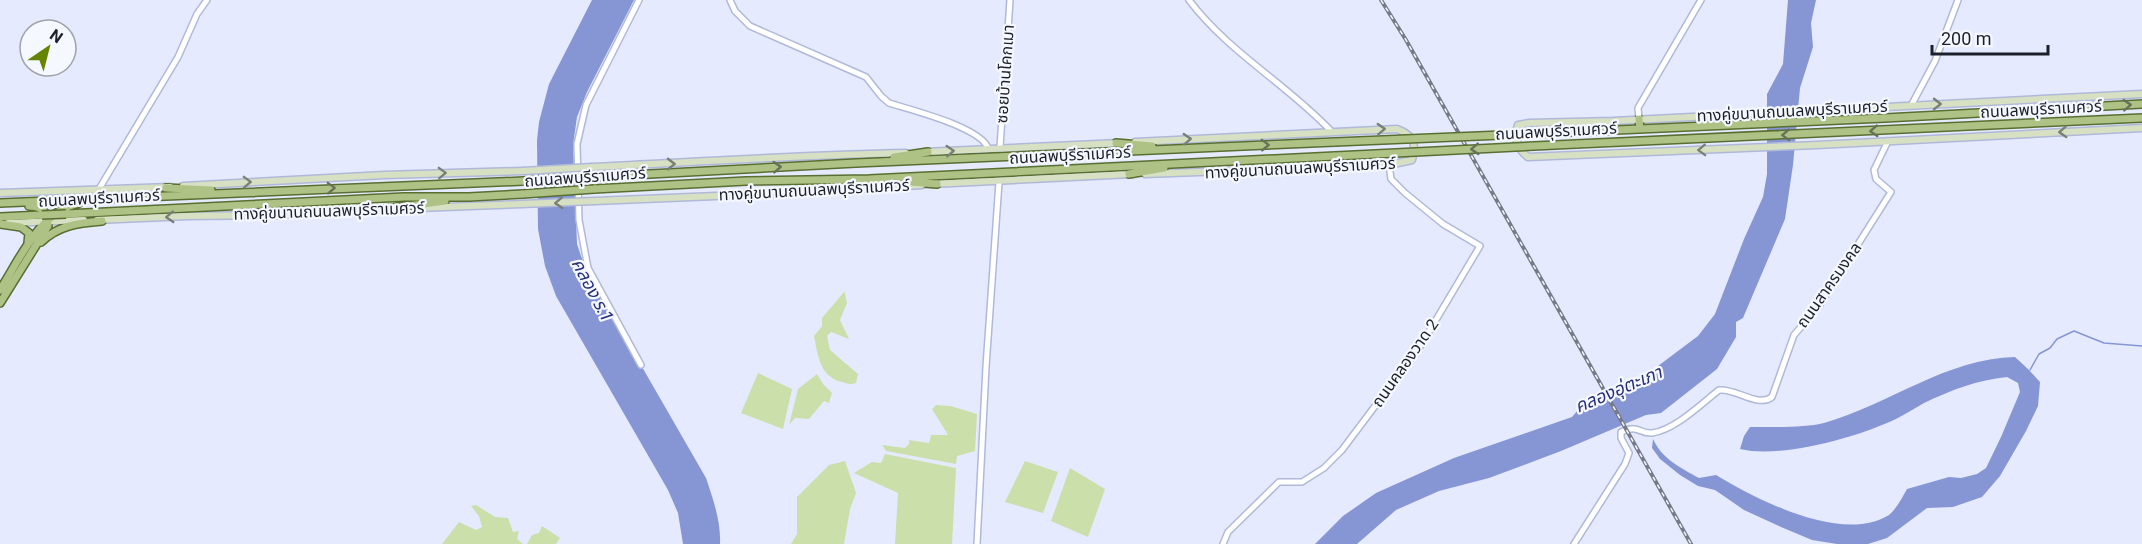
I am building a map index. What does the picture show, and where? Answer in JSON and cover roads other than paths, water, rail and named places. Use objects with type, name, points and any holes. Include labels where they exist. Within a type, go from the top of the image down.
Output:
[{"type":"main road","name":"ทางคู่ขนานถนนลพบุรีราเมศวร์","points":[[2142,94],[1529,123],[1518,125],[1515,131],[1517,143],[1524,155],[1528,157],[1817,146],[2142,128]]},
{"type":"main road","name":"ถนนลพบุรีราเมศวร์","points":[[0,204],[523,181],[856,162],[1756,124],[2142,104]]},
{"type":"main road","points":[[1957,114],[1957,127]]},
{"type":"main road","name":"ถนนลพบุรีราเมศวร์","points":[[0,217],[45,217],[66,213],[404,197],[469,197],[746,181],[1187,164],[2142,118]]},
{"type":"main road","points":[[1639,119],[1640,129]]},
{"type":"main road","name":"ทางคู่ขนานถนนลพบุรีราเมศวร์","points":[[0,193],[166,188],[384,175],[523,171],[815,155],[928,152],[1396,129],[1410,135],[1416,147],[1412,160],[1389,165],[1129,174],[815,192],[277,215],[102,220],[45,217],[0,224]]},
{"type":"main road","points":[[1116,143],[1184,148]]},
{"type":"main road","points":[[856,162],[928,152]]},
{"type":"main road","points":[[1129,174],[1187,164]]},
{"type":"main road","points":[[746,169],[746,181]]},
{"type":"main road","points":[[870,178],[937,184]]},
{"type":"main road","points":[[404,185],[404,197]]},
{"type":"main road","points":[[166,188],[260,191]]},
{"type":"main road","points":[[386,209],[469,197]]},
{"type":"main road","points":[[45,217],[69,205],[94,199]]},
{"type":"main road","points":[[0,204],[38,206],[46,213],[31,247],[0,303]]},
{"type":"main road","points":[[0,290],[31,247],[51,232],[68,225],[102,220]]},
{"type":"main road","points":[[0,224],[21,227],[28,233],[31,247]]},
{"type":"street","points":[[99,189],[178,57],[197,14],[207,0]]},
{"type":"street","points":[[639,0],[585,105],[577,144],[579,220],[588,268],[641,365]]},
{"type":"street","points":[[730,0],[735,11],[750,26],[866,77],[881,96],[890,103],[958,126],[979,138],[988,148]]},
{"type":"street","name":"ซอยบ้านโคกเมา","points":[[1000,147],[1010,0]]},
{"type":"street","points":[[1189,0],[1220,36],[1332,132]]},
{"type":"street","points":[[1639,119],[1638,108],[1701,0]]},
{"type":"street","points":[[1912,104],[1935,61],[1958,0]]},
{"type":"street","name":"ถนนสาครมงคล","points":[[1574,544],[1625,464],[1629,453],[1621,438],[1621,432],[1633,427],[1651,433],[1677,424],[1719,390],[1726,389],[1762,401],[1772,397],[1794,335],[1819,306],[1891,192],[1876,178],[1874,170],[1888,141]]},
{"type":"street","name":"ถนนคลองวาด 2","points":[[1223,544],[1228,532],[1279,482],[1302,482],[1324,468],[1342,450],[1420,345],[1480,246],[1443,224],[1405,192],[1391,179],[1389,165]]},
{"type":"street","points":[[977,544],[999,182]]},
{"type":"water","name":"คลอง ร.1","points":[[592,0],[634,0],[587,92],[577,117],[573,145],[577,244],[585,268],[706,478],[718,519],[720,544],[683,544],[678,513],[668,490],[556,296],[545,266],[538,229],[537,140],[539,122],[549,84]]},
{"type":"water","points":[[1788,0],[1816,0],[1811,23],[1813,47],[1800,88],[1793,165],[1785,219],[1743,318],[1736,322],[1736,337],[1717,369],[1661,413],[1646,415],[1489,478],[1439,491],[1396,510],[1357,544],[1315,544],[1343,516],[1376,493],[1454,458],[1572,417],[1578,410],[1623,391],[1698,336],[1715,314],[1763,197],[1767,174],[1767,94],[1783,64]]},
{"type":"water","points":[[2015,357],[2040,382],[2038,406],[2000,476],[1982,497],[1953,507],[1927,508],[1887,538],[1868,544],[1837,544],[1812,540],[1781,527],[1744,510],[1715,490],[1698,486],[1680,475],[1660,459],[1652,448],[1653,439],[1661,452],[1679,467],[1699,478],[1716,475],[1754,496],[1801,515],[1825,522],[1870,523],[1889,515],[1907,489],[1949,477],[1961,478],[1977,474],[1986,468],[2020,392],[2018,383],[2007,377],[1975,383],[1934,398],[1880,426],[1841,439],[1797,449],[1757,451],[1740,449],[1750,427],[1824,423],[1965,365],[1990,359]]},
{"type":"waterway","points":[[2030,370],[2039,354],[2050,348],[2057,339],[2074,331],[2104,343],[2142,346]]},
{"type":"railway","points":[[1381,0],[1406,40],[1691,544]]},
{"type":"water label","name":"คลองอุ่ตะเภา","points":[[1618,389]]}]
